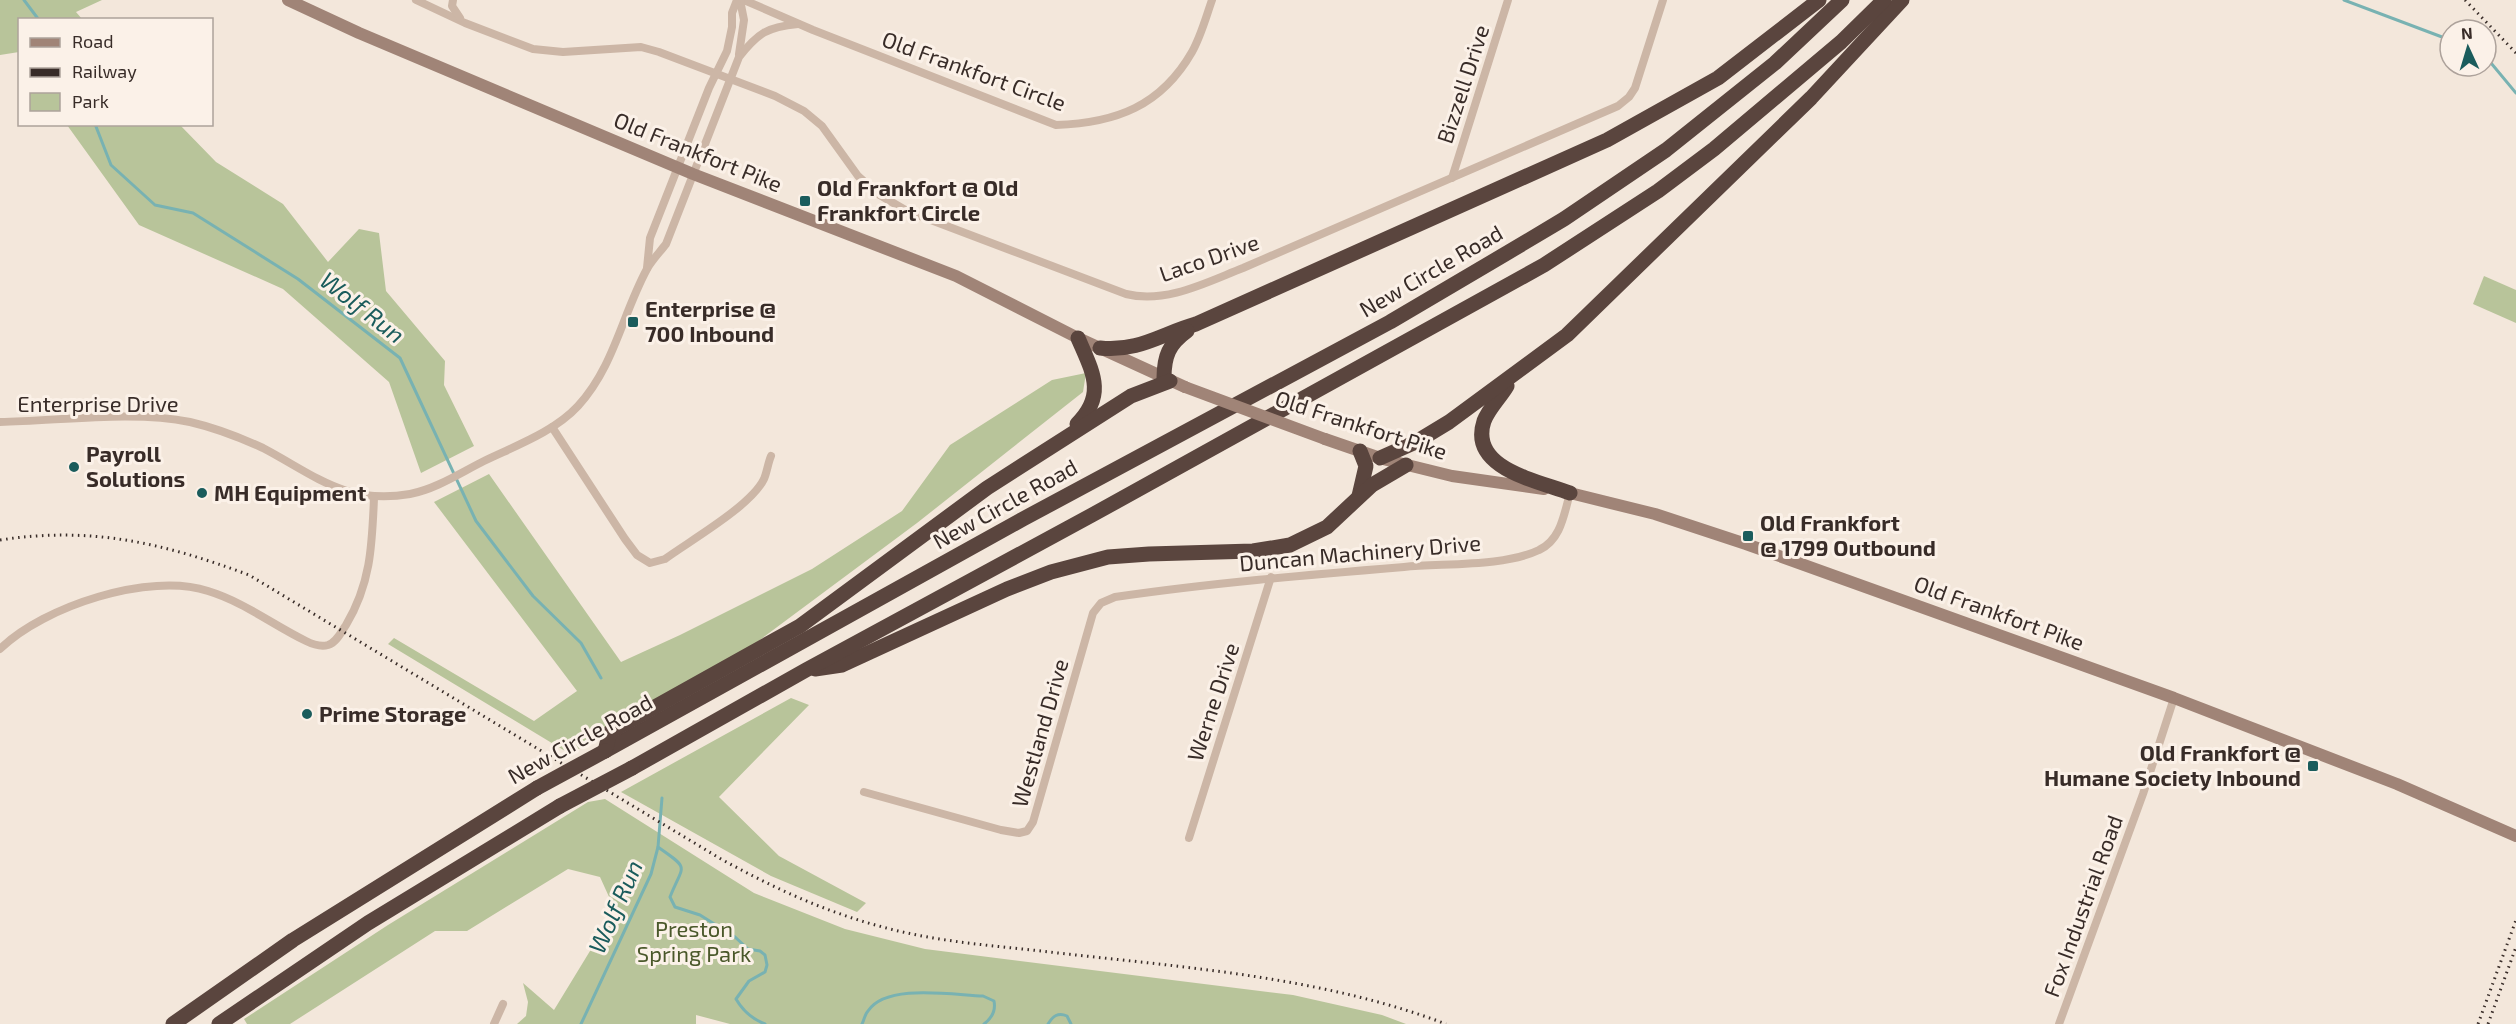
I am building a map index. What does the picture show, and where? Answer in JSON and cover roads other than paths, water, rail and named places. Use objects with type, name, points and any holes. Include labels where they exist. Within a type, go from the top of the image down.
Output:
[{"type":"highway","points":[[1100,348],[1119,350],[1134,347],[1196,324],[1607,140],[1718,78],[1819,0]]},
{"type":"highway","name":"New Circle Road","points":[[173,1024],[293,940],[537,788],[1023,519],[1390,322],[1526,242],[1666,150],[1775,63],[1842,0]]},
{"type":"highway","points":[[219,1024],[368,923],[560,806],[1471,306],[1593,235],[1714,149],[1841,42],[1884,0]]},
{"type":"highway","points":[[1380,458],[1416,442],[1449,422],[1567,335],[1811,98],[1902,0]]},
{"type":"highway","points":[[604,751],[610,732],[800,626],[987,488],[1131,396],[1167,379],[1164,363],[1170,344],[1196,324]]},
{"type":"highway","points":[[1067,435],[1087,414],[1094,399],[1094,379],[1078,338]]},
{"type":"highway","points":[[1514,376],[1484,422],[1484,445],[1492,459],[1501,468],[1570,493]]},
{"type":"highway","points":[[1358,499],[1366,466],[1360,451]]},
{"type":"highway","points":[[806,670],[843,665],[1007,589],[1051,572],[1108,557],[1253,551],[1284,547],[1327,526],[1377,482],[1406,465]]},
{"type":"main road","name":"Old Frankfort Pike","points":[[288,0],[359,33],[693,174],[956,276],[1078,338],[1185,387],[1380,458],[1452,476],[1570,493],[1655,514],[1746,544],[2174,698],[2397,784],[2516,836]]},
{"type":"street","name":"Laco Drive","points":[[416,0],[465,23],[533,49],[563,52],[641,47],[775,96],[804,111],[822,126],[858,176],[886,200],[907,211],[1135,296],[1163,295],[1187,290],[1600,114],[1629,97],[1641,74],[1663,0]]},
{"type":"street","points":[[453,0],[452,6],[460,19]]},
{"type":"street","points":[[739,57],[744,20],[740,0]]},
{"type":"street","points":[[716,73],[728,45],[732,13],[740,0]]},
{"type":"street","name":"Old Frankfort Circle","points":[[740,0],[1056,125],[1088,124],[1111,118],[1142,104],[1169,83],[1193,50],[1212,0]]},
{"type":"street","name":"Bizzell Drive","points":[[1452,178],[1508,0]]},
{"type":"street","points":[[739,57],[758,35],[777,26],[798,24]]},
{"type":"street","name":"Enterprise Drive","points":[[0,422],[126,417],[187,422],[239,437],[343,491],[374,498],[410,494],[445,482],[552,426],[576,408],[594,387],[606,366],[647,268],[666,244],[739,57]]},
{"type":"street","name":"Enterprise Drive","points":[[647,268],[650,238],[716,73]]},
{"type":"street","points":[[552,426],[625,539],[637,555],[650,563],[665,559],[756,492],[764,479],[771,456]]},
{"type":"street","name":"Duncan Machinery Drive","points":[[1115,597],[1271,577],[1478,562],[1527,555],[1541,550],[1560,529],[1570,493]]},
{"type":"street","points":[[0,649],[13,636],[48,615],[86,600],[140,588],[179,585],[208,591],[270,620],[307,642],[327,645],[341,633],[364,587],[369,570],[374,498]]},
{"type":"street","name":"Werne Drive","points":[[1189,838],[1271,577]]},
{"type":"street","name":"Westland Drive","points":[[864,792],[1001,830],[1019,833],[1027,831],[1033,822],[1093,613],[1101,603],[1115,597]]},
{"type":"street","name":"Fox Industrial Road","points":[[2059,1024],[2143,794],[2174,698]]},
{"type":"street","points":[[494,1024],[503,1004]]},
{"type":"waterway","name":"Wolf Run","points":[[24,0],[38,18]]},
{"type":"waterway","points":[[2344,0],[2438,35]]},
{"type":"waterway","points":[[2498,71],[2516,93]]},
{"type":"waterway","name":"Wolf Run","points":[[96,126],[111,165],[155,205],[193,213],[298,279],[400,358],[476,521],[533,596],[581,643],[601,678]]},
{"type":"waterway","name":"Wolf Run","points":[[581,1024],[651,874],[658,847],[662,798]]},
{"type":"waterway","points":[[658,847],[680,864],[681,873],[670,897],[675,907],[700,915],[735,937],[748,949],[760,951],[765,955],[767,965],[765,972],[749,981],[736,999],[748,1014],[765,1024]]},
{"type":"waterway","points":[[862,1024],[867,1012],[877,1002],[889,997],[921,993],[983,996],[994,1001],[993,1014],[984,1024]]},
{"type":"waterway","points":[[1048,1024],[1054,1017],[1061,1014],[1067,1016],[1071,1024]]},
{"type":"railway","points":[[2465,0],[2516,53]]},
{"type":"railway","points":[[0,540],[66,535],[127,540],[187,554],[249,575],[721,859],[798,897],[858,920],[899,931],[959,942],[1194,968],[1297,984],[1397,1007],[1446,1024]]},
{"type":"railway","points":[[2478,1024],[2516,920]]},
{"type":"railway","points":[[2488,1024],[2516,947]]},
{"type":"place","name":"Old Frankfort @ Old Frankfort Circle","points":[[805,201]]},
{"type":"place","name":"Enterprise @ 700 Inbound","points":[[633,322]]},
{"type":"place","name":"Payroll Solutions","points":[[74,467]]},
{"type":"place","name":"MH Equipment","points":[[202,493]]},
{"type":"place","name":"Old Frankfort @ 1799 Outbound","points":[[1748,536]]},
{"type":"place","name":"Prime Storage","points":[[307,714]]},
{"type":"place","name":"Old Frankfort @ Humane Society Inbound","points":[[2313,766]]},
{"type":"park label","name":"Preston Spring Park","points":[[694,942]]}]
